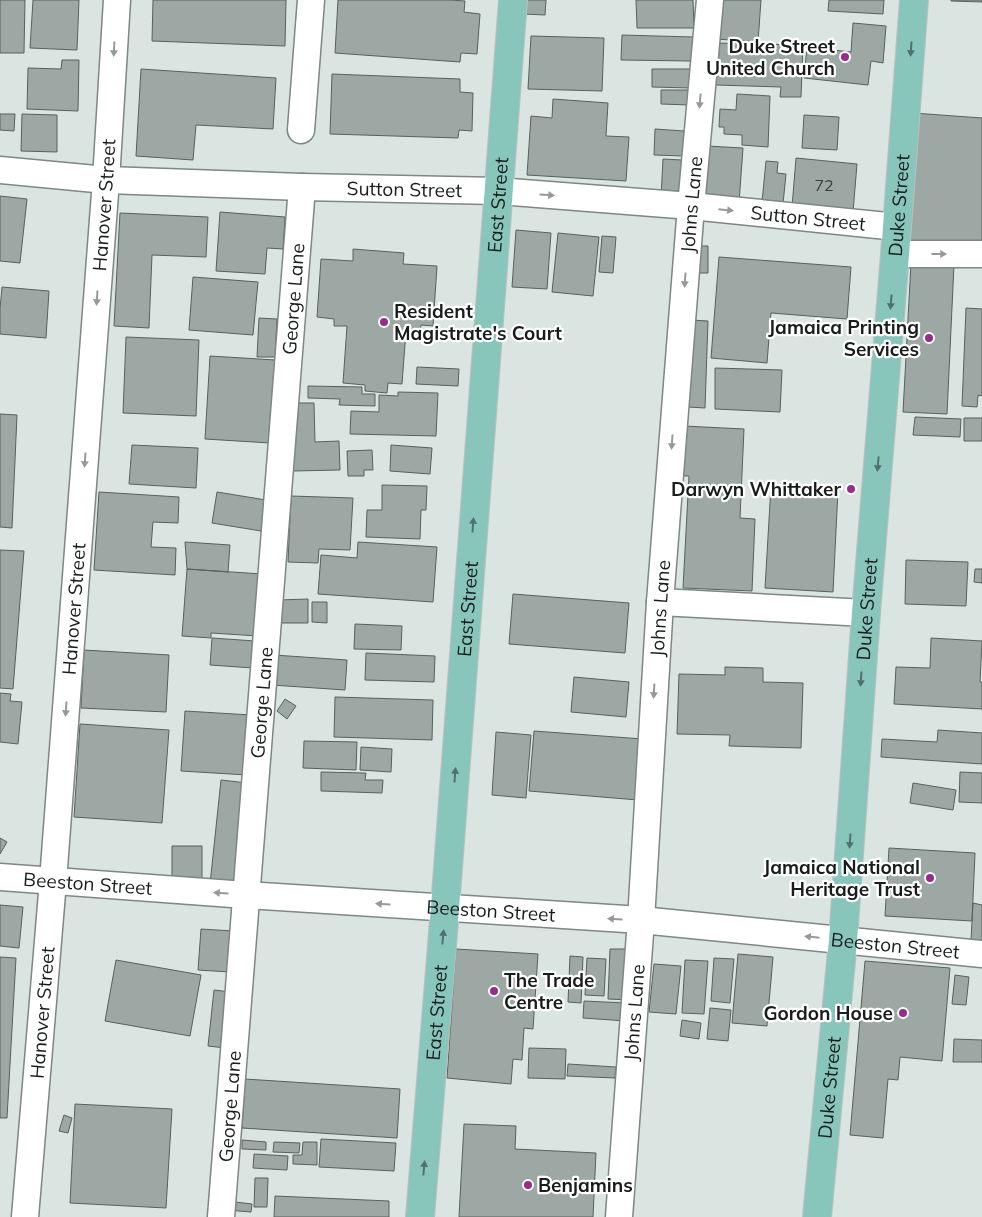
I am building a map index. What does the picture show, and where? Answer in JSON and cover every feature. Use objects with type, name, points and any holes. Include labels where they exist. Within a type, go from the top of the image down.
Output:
[{"type":"main road","name":"East Street","points":[[420,1217],[513,0]]},
{"type":"main road","name":"Duke Street","points":[[817,1217],[843,940],[866,613],[914,0]]},
{"type":"street","name":"Hanover Street","points":[[25,1217],[53,881],[106,180],[116,0]]},
{"type":"street","points":[[301,130],[311,0]]},
{"type":"street","name":"Johns Lane","points":[[619,1217],[641,920],[660,602],[691,206],[710,0]]},
{"type":"street","name":"Sutton Street","points":[[0,170],[106,180],[498,191],[691,206],[897,227]]},
{"type":"street","name":"George Lane","points":[[221,1217],[302,187]]},
{"type":"street","points":[[895,254],[982,254]]},
{"type":"street","points":[[660,602],[866,613]]},
{"type":"street","name":"Beeston Street","points":[[0,877],[641,920],[982,954]]},
{"type":"building","points":[[0,0],[25,0],[24,53],[0,53]]},
{"type":"building","points":[[33,0],[79,0],[77,50],[30,48]]},
{"type":"building","points":[[153,0],[286,0],[285,46],[152,41]]},
{"type":"building","points":[[338,0],[465,1],[464,12],[480,14],[477,54],[461,53],[460,62],[335,53]]},
{"type":"building","points":[[525,0],[546,0],[545,15],[524,14]]},
{"type":"building","points":[[636,0],[693,0],[694,28],[637,28]]},
{"type":"building","points":[[719,0],[761,0],[758,42],[716,39]]},
{"type":"building","points":[[829,0],[884,0],[883,14],[828,11]]},
{"type":"building","points":[[982,0],[982,2],[951,1]]},
{"type":"building","name":"Duke Street United Church","points":[[853,23],[886,26],[883,63],[871,61],[868,85],[804,78],[807,47],[851,52]]},
{"type":"building","points":[[622,35],[693,37],[692,61],[621,60]]},
{"type":"building","points":[[531,36],[604,38],[602,91],[528,89]]},
{"type":"building","points":[[717,43],[803,45],[801,97],[780,97],[781,87],[716,85]]},
{"type":"building","points":[[62,60],[79,60],[78,111],[27,109],[28,68],[61,69]]},
{"type":"building","points":[[141,69],[276,78],[273,129],[196,125],[193,160],[136,156]]},
{"type":"building","points":[[652,69],[692,69],[691,88],[652,87]]},
{"type":"building","points":[[332,74],[460,79],[460,92],[473,93],[472,131],[459,130],[458,138],[330,134]]},
{"type":"building","points":[[661,90],[690,90],[690,105],[661,104]]},
{"type":"building","points":[[737,94],[770,96],[768,147],[742,145],[742,135],[724,134],[724,127],[719,127],[720,109],[736,110]]},
{"type":"building","points":[[553,99],[608,103],[606,136],[629,137],[626,181],[527,175],[531,116],[552,118]]},
{"type":"building","points":[[913,113],[982,118],[982,251],[904,246]]},
{"type":"building","points":[[0,114],[15,114],[14,131],[0,130]]},
{"type":"building","points":[[22,114],[57,115],[57,152],[21,151]]},
{"type":"building","points":[[804,115],[839,117],[837,150],[802,148]]},
{"type":"building","points":[[655,129],[684,131],[683,156],[654,155]]},
{"type":"building","points":[[708,146],[743,148],[739,203],[704,200]]},
{"type":"building","points":[[796,158],[857,164],[853,212],[792,207]]},
{"type":"building","points":[[663,159],[682,160],[681,198],[661,197]]},
{"type":"building","points":[[766,161],[778,162],[777,173],[786,174],[783,204],[762,202]]},
{"type":"building","points":[[0,196],[27,199],[20,263],[0,261]]},
{"type":"building","points":[[220,212],[285,217],[283,249],[267,248],[265,274],[216,271]]},
{"type":"building","points":[[120,213],[208,217],[206,257],[152,255],[149,328],[114,326]]},
{"type":"building","points":[[516,230],[551,233],[547,289],[512,287]]},
{"type":"building","points":[[558,233],[599,237],[593,296],[552,292]]},
{"type":"building","points":[[602,236],[616,237],[613,273],[599,272]]},
{"type":"building","points":[[697,246],[708,246],[708,273],[697,273]]},
{"type":"building","name":"Resident Magistrate's Court","points":[[353,249],[404,253],[403,264],[437,266],[433,326],[421,325],[420,332],[406,331],[402,384],[388,383],[387,393],[365,391],[365,385],[343,383],[347,326],[334,326],[334,319],[317,317],[321,259],[353,261]]},
{"type":"building","points":[[719,257],[851,267],[847,319],[771,313],[767,363],[711,358]]},
{"type":"building","name":"Jamaica Printing Services","points":[[911,263],[954,265],[947,414],[903,412]]},
{"type":"building","points":[[193,277],[258,282],[253,335],[189,330]]},
{"type":"building","points":[[2,287],[49,291],[46,338],[0,334]]},
{"type":"building","points":[[966,308],[982,309],[982,396],[978,395],[977,407],[962,406]]},
{"type":"building","points":[[259,318],[277,319],[275,357],[257,357]]},
{"type":"building","points":[[691,320],[708,321],[705,408],[688,407]]},
{"type":"building","points":[[126,337],[199,340],[196,416],[123,413]]},
{"type":"building","points":[[210,356],[275,360],[270,443],[205,439]]},
{"type":"building","points":[[417,367],[459,369],[458,386],[416,384]]},
{"type":"building","points":[[715,368],[782,370],[780,412],[715,409]]},
{"type":"building","points":[[308,386],[362,387],[362,394],[375,394],[375,406],[339,405],[340,399],[308,398]]},
{"type":"building","points":[[398,392],[438,393],[436,436],[350,434],[351,411],[379,412],[379,395],[398,396]]},
{"type":"building","points":[[290,403],[314,403],[315,442],[339,441],[340,470],[293,471]]},
{"type":"building","points":[[0,414],[17,415],[12,528],[0,527]]},
{"type":"building","points":[[915,417],[961,419],[960,437],[913,435]]},
{"type":"building","points":[[964,418],[982,418],[982,441],[964,441]]},
{"type":"building","points":[[684,426],[744,429],[740,518],[755,519],[752,591],[683,588],[689,476],[681,476]]},
{"type":"building","points":[[132,445],[198,448],[196,488],[129,484]]},
{"type":"building","points":[[391,445],[432,448],[430,474],[390,471]]},
{"type":"building","points":[[372,450],[373,470],[364,470],[364,476],[348,476],[347,451]]},
{"type":"building","points":[[382,485],[427,486],[426,510],[421,510],[420,539],[366,537],[367,510],[382,510]]},
{"type":"building","points":[[771,486],[838,490],[833,592],[765,588]]},
{"type":"building","points":[[99,492],[179,497],[178,523],[153,522],[151,547],[176,548],[175,575],[94,570]]},
{"type":"building","points":[[217,492],[266,500],[261,531],[212,523]]},
{"type":"building","points":[[291,496],[353,498],[350,550],[319,549],[318,563],[288,562]]},
{"type":"building","points":[[185,542],[230,545],[228,572],[187,569]]},
{"type":"building","points":[[358,542],[437,547],[433,602],[318,594],[321,555],[357,558]]},
{"type":"building","points":[[0,550],[24,551],[13,689],[0,688]]},
{"type":"building","points":[[906,560],[968,562],[966,606],[905,604]]},
{"type":"building","points":[[187,569],[262,574],[258,636],[211,633],[211,638],[182,636]]},
{"type":"building","points":[[975,569],[982,569],[982,583],[974,582]]},
{"type":"building","points":[[513,594],[629,603],[625,653],[509,644]]},
{"type":"building","points":[[308,599],[308,623],[279,623],[279,600]]},
{"type":"building","points":[[312,602],[327,602],[327,623],[312,622]]},
{"type":"building","points":[[355,624],[402,626],[401,650],[354,649]]},
{"type":"building","points":[[212,638],[255,641],[253,668],[210,665]]},
{"type":"building","points":[[931,638],[982,641],[980,682],[982,682],[982,709],[894,704],[896,667],[930,668]]},
{"type":"building","points":[[84,650],[169,655],[166,712],[81,708]]},
{"type":"building","points":[[366,653],[435,656],[434,682],[365,680]]},
{"type":"building","points":[[274,655],[347,660],[345,690],[272,685]]},
{"type":"building","points":[[725,667],[763,668],[763,682],[803,683],[801,748],[729,746],[730,735],[677,734],[679,674],[725,675]]},
{"type":"building","points":[[574,677],[629,682],[626,717],[571,712]]},
{"type":"building","points":[[0,693],[11,694],[10,701],[22,702],[18,744],[0,742]]},
{"type":"building","points":[[335,697],[433,700],[432,740],[334,737]]},
{"type":"building","points":[[285,699],[296,706],[287,719],[277,711]]},
{"type":"building","points":[[185,711],[251,715],[247,775],[181,771]]},
{"type":"building","points":[[80,724],[169,730],[162,823],[74,817]]},
{"type":"building","points":[[938,730],[982,733],[982,764],[881,757],[882,739],[937,742]]},
{"type":"building","points":[[534,731],[643,739],[638,800],[529,791]]},
{"type":"building","points":[[496,732],[531,735],[526,798],[492,795]]},
{"type":"building","points":[[304,741],[357,742],[356,770],[303,768]]},
{"type":"building","points":[[361,747],[392,749],[391,772],[360,770]]},
{"type":"building","points":[[321,772],[366,773],[365,780],[383,780],[382,793],[321,791]]},
{"type":"building","points":[[960,772],[982,773],[982,803],[959,802]]},
{"type":"building","points":[[221,780],[247,783],[235,887],[210,884]]},
{"type":"building","points":[[913,783],[956,790],[953,810],[910,803]]},
{"type":"building","points":[[0,838],[7,842],[0,854]]},
{"type":"building","points":[[172,846],[202,846],[202,881],[172,880]]},
{"type":"building","name":"Jamaica National Heritage Trust","points":[[889,848],[975,853],[972,921],[885,916]]},
{"type":"building","points":[[973,903],[982,905],[982,941],[971,940]]},
{"type":"building","points":[[0,905],[23,907],[19,948],[0,946]]},
{"type":"building","points":[[201,929],[233,931],[230,972],[198,970]]},
{"type":"building","name":"The Trade Centre","points":[[456,949],[538,954],[533,1029],[524,1028],[522,1060],[513,1059],[511,1084],[447,1078]]},
{"type":"building","points":[[610,949],[632,949],[630,1000],[608,999]]},
{"type":"building","points":[[738,954],[773,957],[767,1026],[732,1023]]},
{"type":"building","points":[[570,956],[583,957],[581,1003],[568,1002]]},
{"type":"building","points":[[0,957],[16,958],[7,1118],[0,1118]]},
{"type":"building","points":[[587,958],[606,959],[604,996],[585,995]]},
{"type":"building","points":[[714,958],[734,959],[730,1003],[711,1001]]},
{"type":"building","points":[[116,960],[201,975],[190,1036],[105,1021]]},
{"type":"building","points":[[685,960],[708,961],[704,1014],[682,1013]]},
{"type":"building","name":"Gordon House","points":[[865,961],[950,968],[942,1061],[900,1057],[898,1080],[888,1079],[883,1138],[850,1135]]},
{"type":"building","points":[[654,964],[681,966],[676,1014],[649,1012]]},
{"type":"building","points":[[955,975],[969,977],[966,1005],[952,1004]]},
{"type":"building","points":[[214,990],[231,992],[225,1048],[208,1046]]},
{"type":"building","points":[[584,1001],[626,1003],[626,1021],[583,1018]]},
{"type":"building","points":[[710,1008],[731,1010],[728,1041],[707,1039]]},
{"type":"building","points":[[682,1020],[701,1023],[699,1039],[680,1036]]},
{"type":"building","points":[[954,1039],[982,1040],[982,1062],[953,1062]]},
{"type":"building","points":[[529,1048],[566,1049],[565,1079],[528,1078]]},
{"type":"building","points":[[568,1064],[616,1067],[615,1078],[567,1076]]},
{"type":"building","points":[[245,1079],[400,1089],[397,1138],[242,1128]]},
{"type":"building","points":[[75,1104],[172,1109],[166,1208],[70,1203]]},
{"type":"building","points":[[64,1115],[72,1118],[68,1133],[59,1131]]},
{"type":"building","name":"Benjamins","points":[[464,1124],[516,1126],[515,1149],[596,1153],[593,1217],[459,1217]]},
{"type":"building","points":[[321,1139],[396,1143],[394,1171],[319,1167]]},
{"type":"building","points":[[242,1140],[266,1142],[266,1150],[242,1149]]},
{"type":"building","points":[[274,1142],[300,1143],[299,1153],[273,1152]]},
{"type":"building","points":[[303,1142],[317,1142],[317,1165],[293,1164],[293,1155],[302,1155]]},
{"type":"building","points":[[254,1154],[288,1156],[287,1170],[253,1168]]},
{"type":"building","points":[[255,1178],[268,1178],[267,1207],[254,1207]]},
{"type":"building","points":[[275,1196],[389,1201],[389,1217],[274,1217]]},
{"type":"building","points":[[227,1201],[252,1204],[251,1212],[226,1210]]},
{"type":"place","name":"Duke Street United Church","points":[[845,57]]},
{"type":"place","name":"Resident Magistrate's Court","points":[[384,322]]},
{"type":"place","name":"Jamaica Printing Services","points":[[929,338]]},
{"type":"place","name":"Darwyn Whittaker","points":[[851,489]]},
{"type":"place","name":"Jamaica National Heritage Trust","points":[[930,878]]},
{"type":"place","name":"The Trade Centre","points":[[494,991]]},
{"type":"place","name":"Gordon House","points":[[903,1013]]},
{"type":"place","name":"Benjamins","points":[[528,1185]]}]
